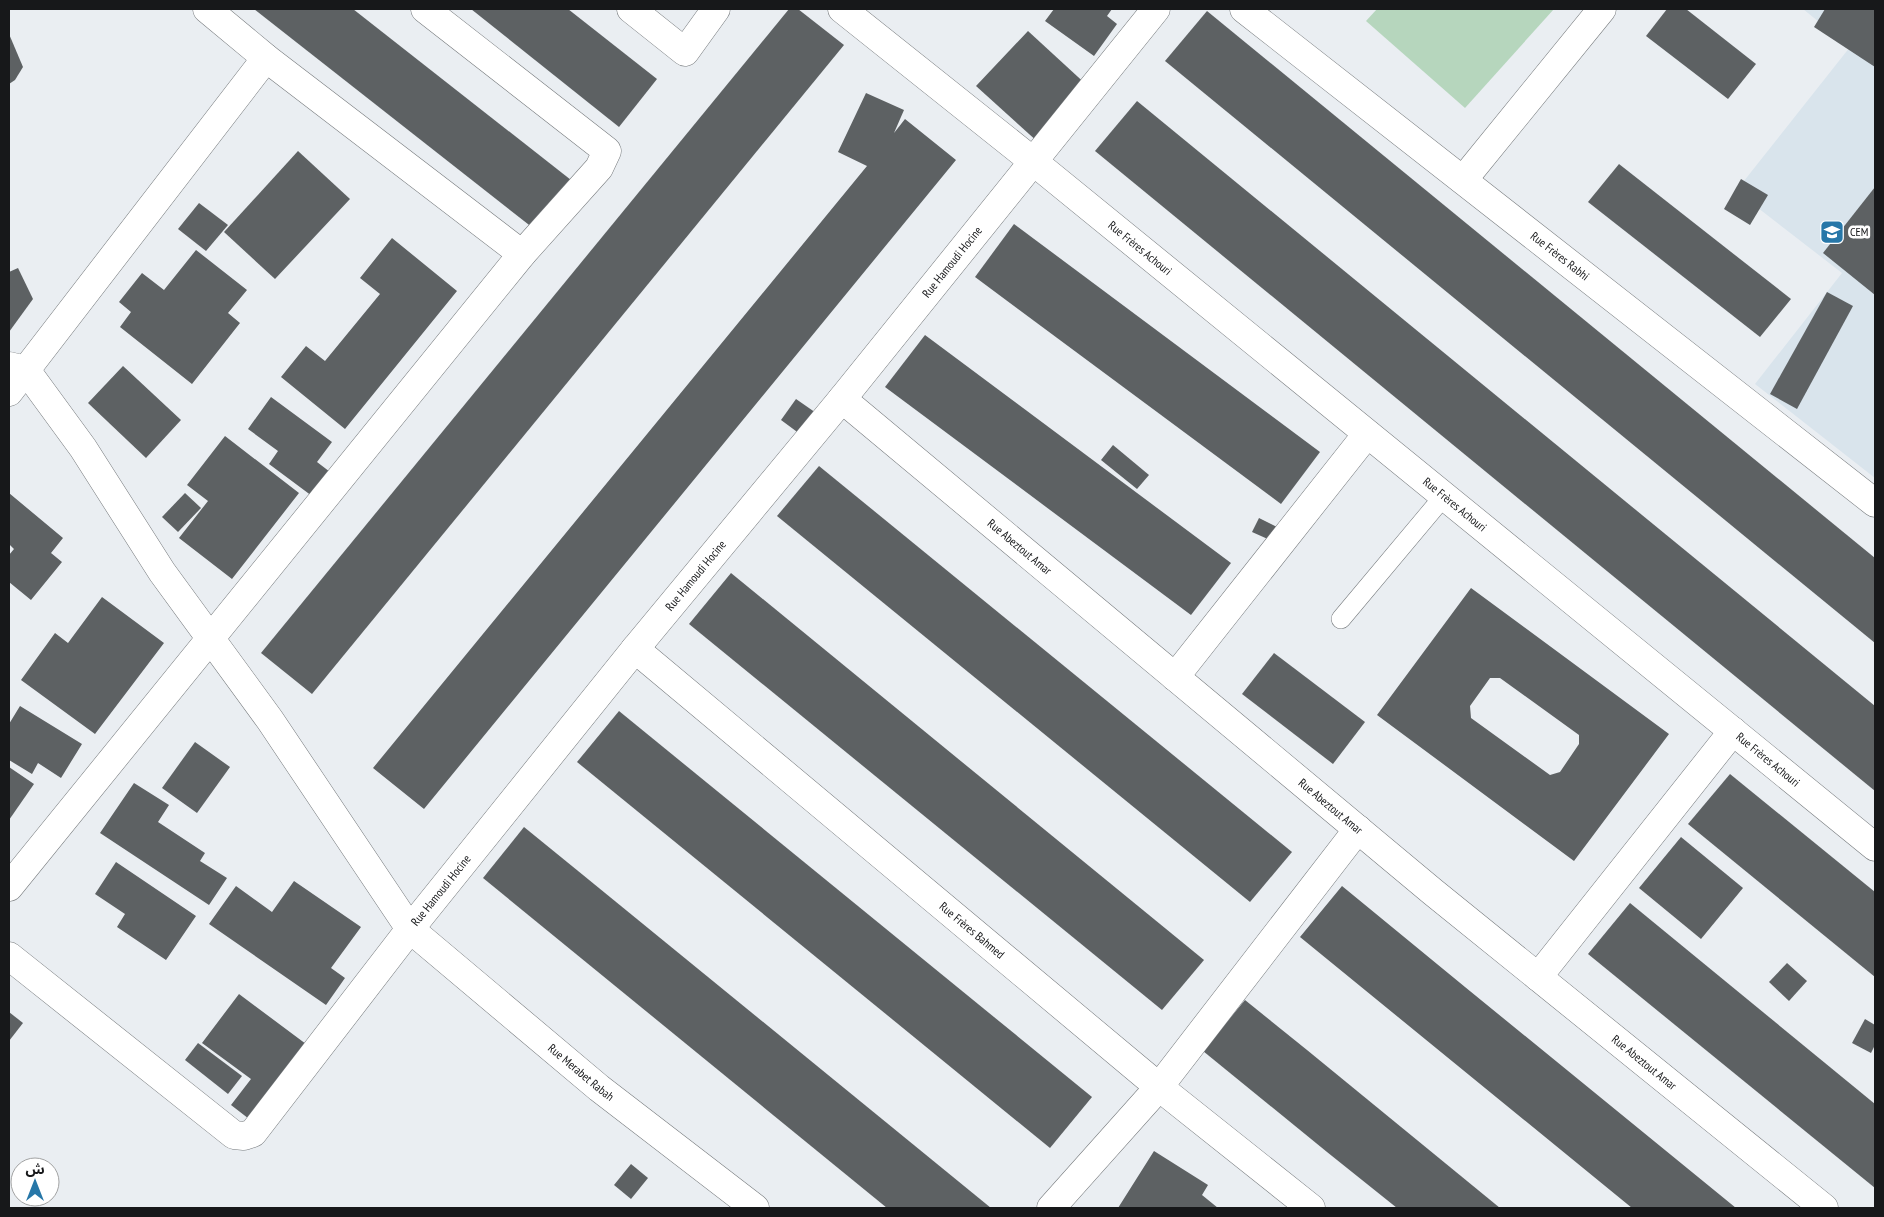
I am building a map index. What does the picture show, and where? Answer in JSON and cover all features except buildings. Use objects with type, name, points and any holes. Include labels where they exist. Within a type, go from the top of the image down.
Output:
[{"type":"street","points":[[207,9],[266,58],[522,254]]},
{"type":"street","points":[[9,887],[522,254],[599,168],[607,151],[425,9]]},
{"type":"street","points":[[631,9],[685,52],[716,9]]},
{"type":"street","name":"Rue Frères Achouri","points":[[842,9],[1034,162],[1875,847]]},
{"type":"street","name":"Rue Hamoudi Hocine","points":[[9,956],[234,1135],[244,1136],[254,1133],[410,929],[635,649],[842,399],[1156,9]]},
{"type":"street","name":"Rue Frères Rabhi","points":[[1244,9],[1875,503]]},
{"type":"street","points":[[1463,180],[1602,9]]},
{"type":"street","points":[[9,392],[17,368],[266,58]]},
{"type":"street","name":"Rue Merabet Rabah","points":[[17,368],[83,448],[162,572],[270,720],[410,929],[599,1088],[756,1208]]},
{"type":"street","name":"Rue Abeztout Amar","points":[[842,399],[1358,829],[1824,1208]]},
{"type":"street","points":[[1175,677],[1367,434]]},
{"type":"street","name":"Rue Frères Bahmed","points":[[635,649],[1159,1087],[1311,1208]]},
{"type":"street","points":[[1538,977],[1733,731]]},
{"type":"street","points":[[1051,1208],[1159,1087],[1358,829]]},
{"type":"lane","points":[[1341,619],[1444,496]]},
{"type":"shaded area","name":"CEM","points":[[1803,9],[1875,9],[1875,478],[1755,384],[1842,273],[1736,191],[1850,47]]},
{"type":"green space","points":[[1377,9],[1554,9],[1465,108],[1366,21]]},
{"type":"place","name":"CEM","points":[[1832,232]]}]
